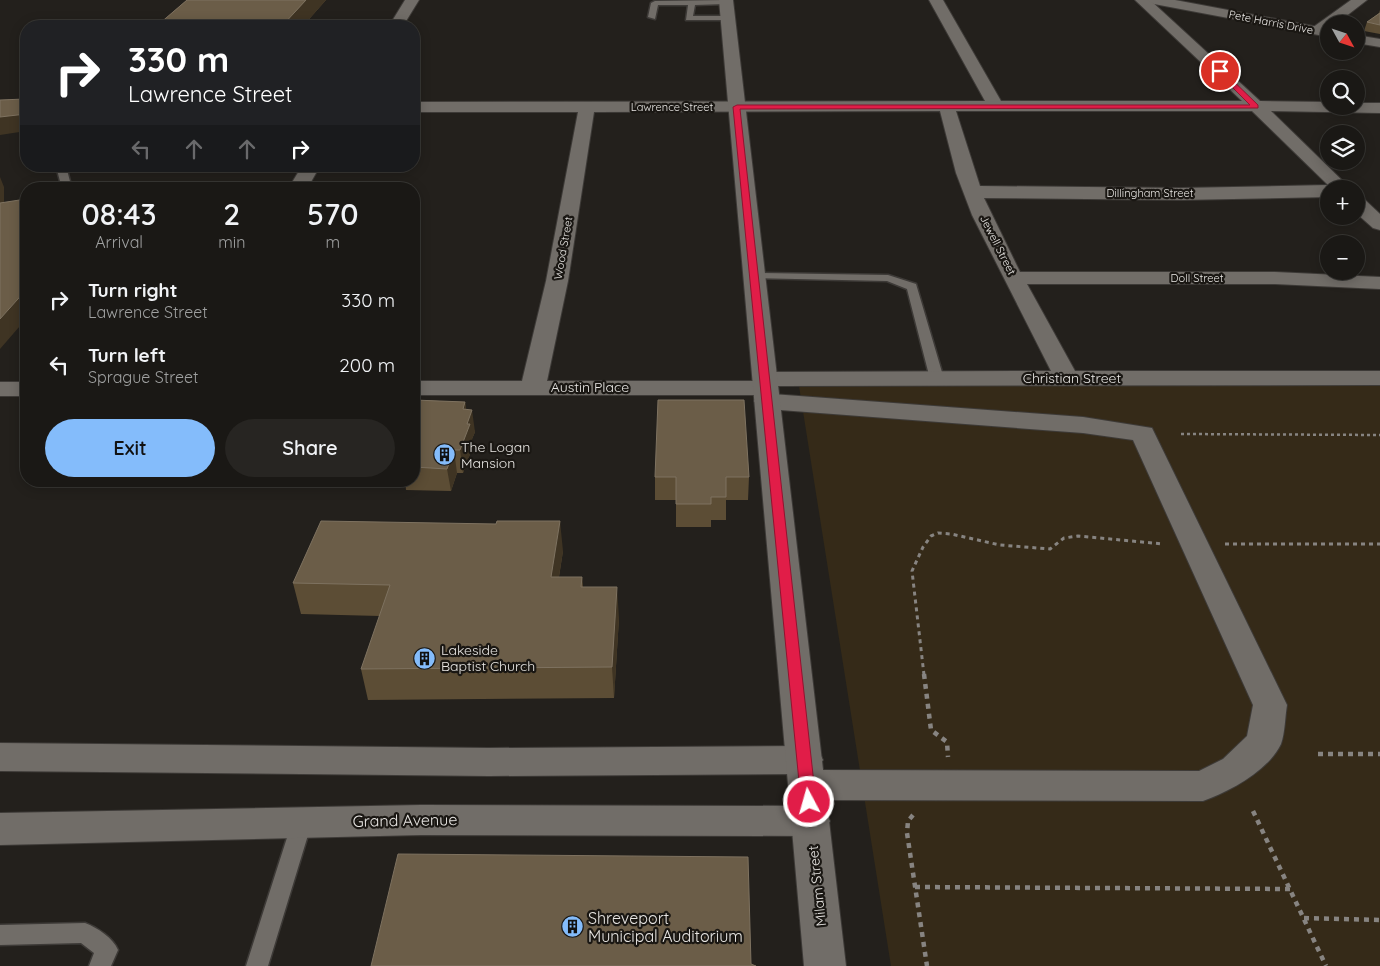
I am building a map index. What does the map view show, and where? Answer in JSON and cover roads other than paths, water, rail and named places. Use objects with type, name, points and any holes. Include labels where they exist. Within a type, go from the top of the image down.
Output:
[{"type":"street","points":[[400,20],[412,0]]},
{"type":"street","points":[[936,0],[996,106]]},
{"type":"street","points":[[1142,0],[1333,180]]},
{"type":"street","name":"Pete Harris Drive","points":[[1154,0],[1320,31]]},
{"type":"street","points":[[1348,15],[1366,3]]},
{"type":"street","points":[[1356,15],[1366,3]]},
{"type":"street","name":"Milam Street","points":[[727,7],[825,966]]},
{"type":"street","points":[[1365,40],[1380,43]]},
{"type":"street","name":"Jewell Street","points":[[945,106],[950,114],[972,192],[1001,256],[1047,338],[1066,378]]},
{"type":"street","name":"Lawrence Street","points":[[420,107],[996,106],[1380,108]]},
{"type":"street","name":"Wood Street","points":[[533,387],[557,281],[587,107]]},
{"type":"street","name":"Dillingham Street","points":[[972,192],[1134,194],[1320,191]]},
{"type":"street","points":[[1365,209],[1378,219]]},
{"type":"street","name":"Doll Street","points":[[1014,278],[1275,278],[1380,283]]},
{"type":"street","name":"Christian Street","points":[[766,389],[938,379],[1380,378]]},
{"type":"street","name":"Austin Place","points":[[420,388],[766,389]]},
{"type":"street","points":[[0,389],[20,389]]},
{"type":"street","points":[[0,757],[489,762],[806,772],[951,785],[1203,786],[1236,769],[1264,742],[1270,705],[1143,434],[1083,425],[766,389]]},
{"type":"street","name":"Grand Avenue","points":[[0,829],[421,820],[811,820]]},
{"type":"lane","points":[[692,2],[689,18],[727,7]]},
{"type":"lane","points":[[652,17],[655,3],[692,2],[727,7]]},
{"type":"lane","points":[[755,276],[888,278],[912,287],[938,379]]},
{"type":"lane","points":[[257,966],[302,822]]},
{"type":"lane","points":[[0,935],[85,933],[107,950],[100,966]]},
{"type":"place","name":"The Logan Mansion","points":[[445,455]]},
{"type":"place","name":"Lakeside Baptist Church","points":[[425,658]]},
{"type":"place","name":"Shreveport Municipal Auditorium","points":[[572,927]]}]
